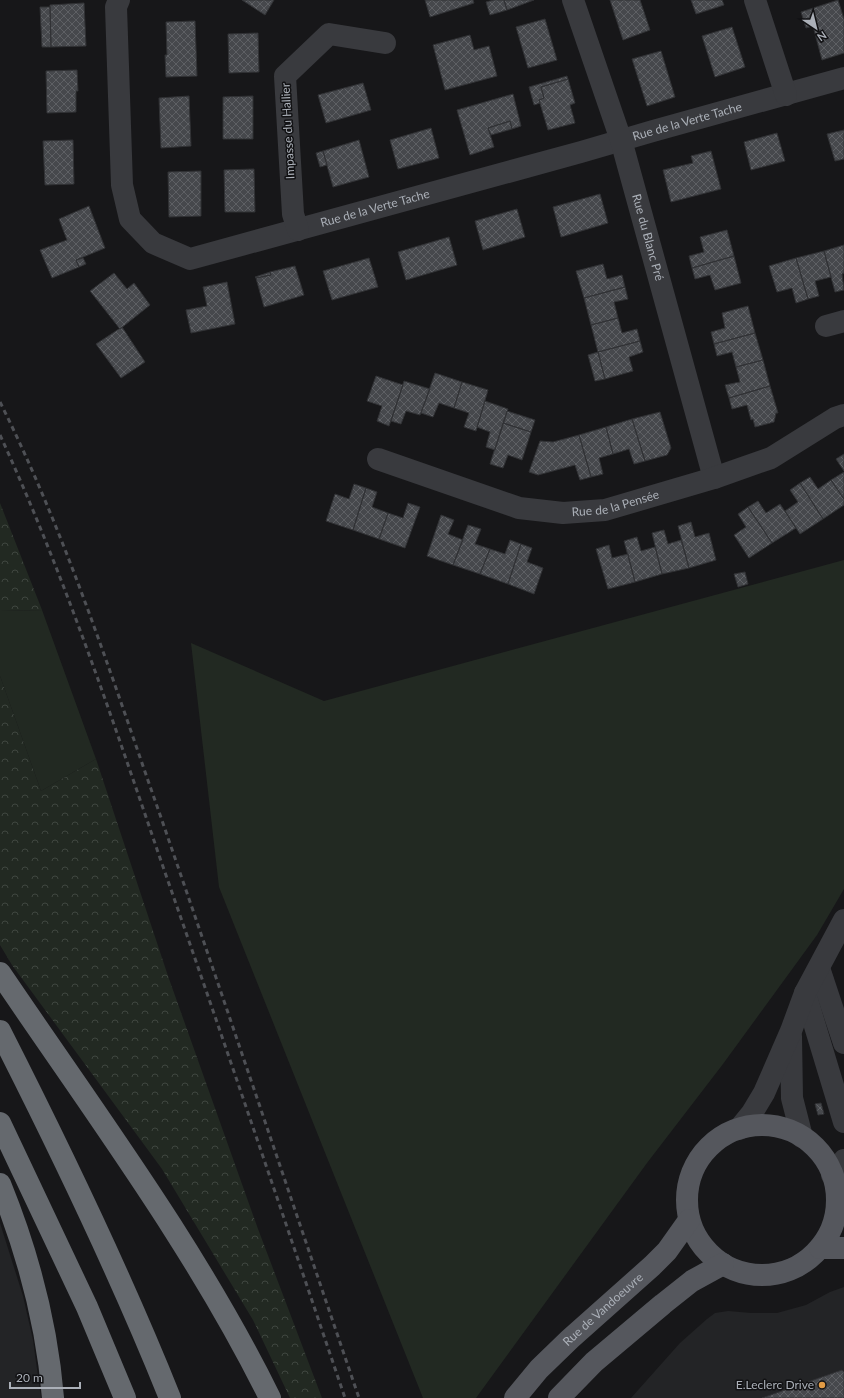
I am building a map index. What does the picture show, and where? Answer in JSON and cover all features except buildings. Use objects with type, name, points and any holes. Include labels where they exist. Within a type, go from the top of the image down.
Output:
[{"type":"highway","points":[[0,974],[142,1181],[201,1271],[248,1354],[270,1398]]},
{"type":"highway","points":[[0,1030],[77,1186],[120,1281],[170,1398]]},
{"type":"highway","points":[[0,1123],[87,1307],[125,1398]]},
{"type":"highway","points":[[0,1184],[15,1222],[34,1283],[48,1346],[54,1398]]},
{"type":"main road","points":[[755,1126],[771,1126],[787,1130],[802,1137],[815,1147],[825,1160],[840,1173],[836,1194],[836,1213],[830,1231],[820,1248],[810,1258],[799,1265],[787,1271],[774,1274],[747,1274],[722,1264],[711,1256],[701,1245],[689,1220],[687,1191],[690,1178],[696,1164],[714,1143],[726,1134],[738,1129],[755,1126]]},
{"type":"main road","name":"Rue de Vandoeuvre","points":[[515,1398],[539,1370],[570,1339],[667,1251],[689,1220]]},
{"type":"main road","points":[[820,1248],[844,1248]]},
{"type":"main road","points":[[559,1398],[594,1362],[662,1304],[692,1281],[722,1264]]},
{"type":"street","name":"Rue de la Verte Tache","points":[[119,0],[116,7],[122,185],[130,219],[153,243],[190,259],[844,78]]},
{"type":"street","name":"Rue du Blanc Pré","points":[[573,0],[621,140],[714,478]]},
{"type":"street","points":[[755,0],[786,94]]},
{"type":"street","name":"Impasse du Hallier","points":[[298,230],[293,214],[285,76],[329,34],[385,43]]},
{"type":"street","name":"Rue de la Pensée","points":[[378,459],[518,508],[563,513],[605,510],[714,478],[771,458],[835,418],[844,415]]},
{"type":"street","points":[[738,1129],[752,1113],[764,1093],[806,994],[844,920]]},
{"type":"street","points":[[819,968],[844,1043]]},
{"type":"street","points":[[806,994],[844,1122]]},
{"type":"street","points":[[791,1031],[792,1098],[802,1137]]},
{"type":"shaded area","points":[[0,1223],[23,1296],[33,1340],[41,1398],[0,1398]]},
{"type":"shaded area","points":[[844,1287],[844,1398],[631,1398],[680,1343],[715,1313],[728,1311],[777,1313],[806,1305],[830,1292]]},
{"type":"green space","points":[[0,503],[42,610],[0,611]]},
{"type":"green space","points":[[844,560],[844,889],[817,935],[723,1064],[647,1163],[476,1398],[423,1398],[219,887],[191,643],[324,701]]},
{"type":"green space","points":[[42,610],[96,759],[41,791],[0,676],[0,611]]},
{"type":"green space","points":[[0,676],[41,791],[96,759],[168,976],[258,1229],[322,1398],[290,1398],[253,1320],[162,1169],[12,965],[0,945]]},
{"type":"railway","points":[[0,402],[45,501],[66,552],[104,654],[209,956],[359,1398]]},
{"type":"railway","points":[[0,435],[45,539],[104,697],[345,1398]]},
{"type":"place","name":"E.Leclerc Drive","points":[[822,1385]]}]
